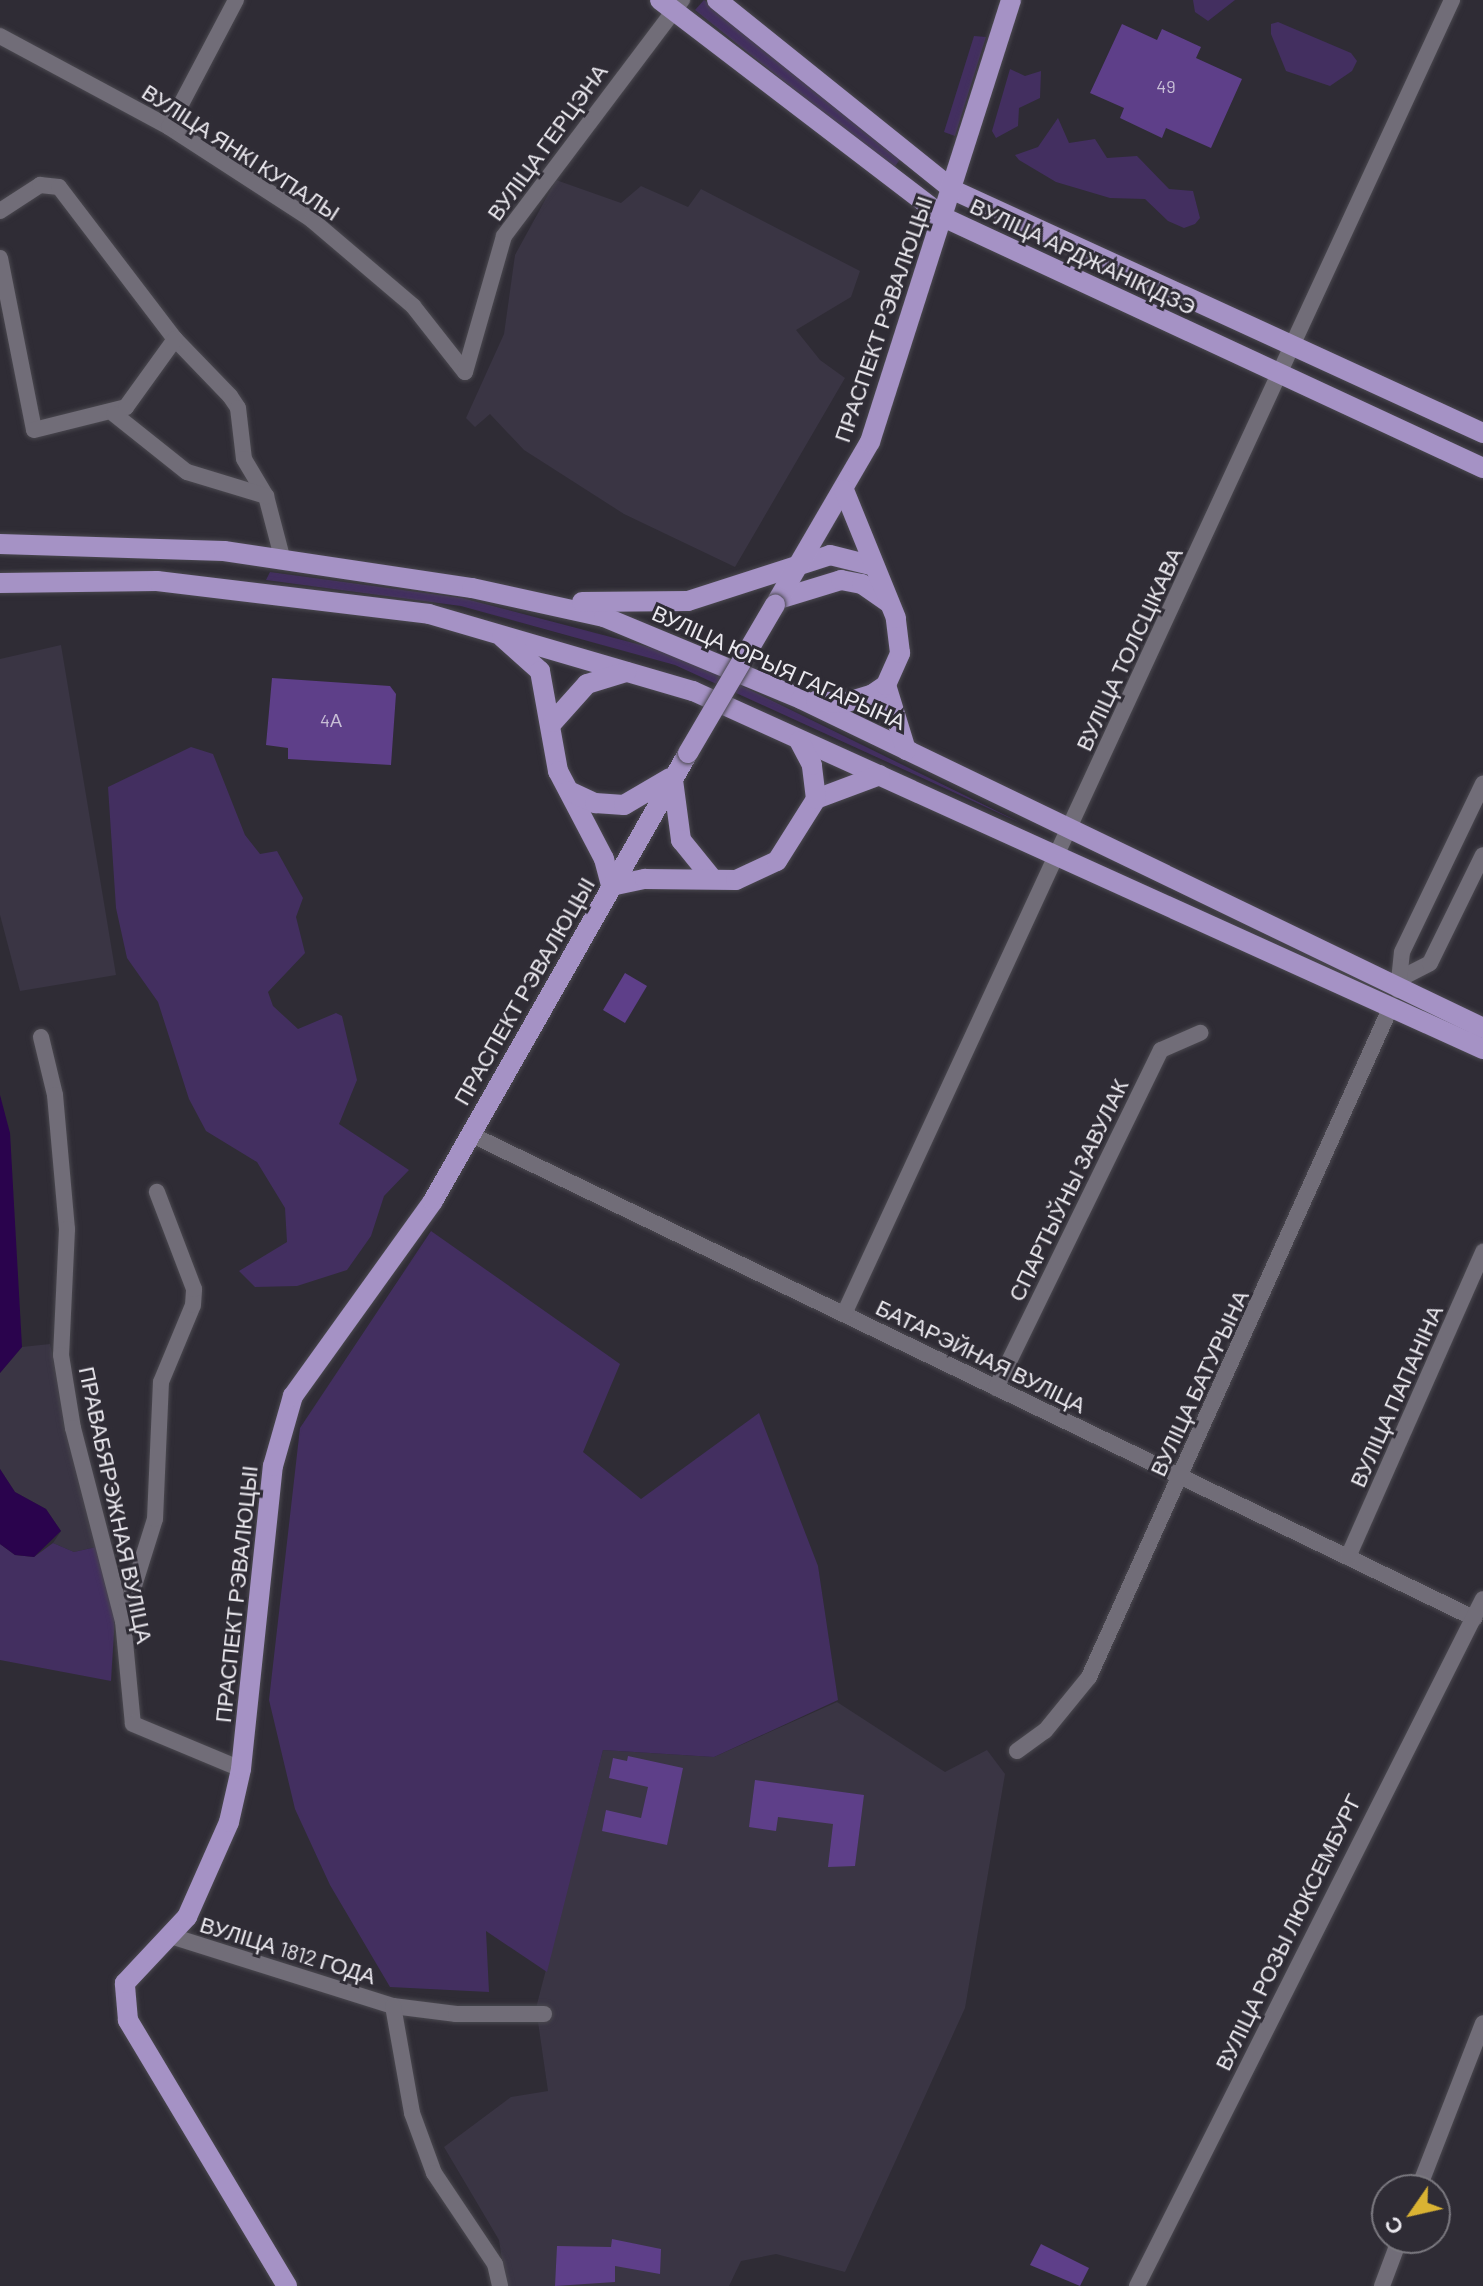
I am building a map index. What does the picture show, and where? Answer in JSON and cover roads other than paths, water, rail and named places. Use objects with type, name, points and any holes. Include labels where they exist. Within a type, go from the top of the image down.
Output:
[{"type":"main road","name":"ВУЛІЦА АРДЖАНІКІДЗЭ","points":[[717,0],[953,190],[1483,433]]},
{"type":"main road","name":"ПРАСПЕКТ РЭВАЛЮЦЫІ","points":[[287,2286],[128,2020],[123,1999],[131,1970],[171,1936],[201,1893],[229,1822],[241,1769],[280,1432],[305,1374],[399,1251],[470,1134],[673,776],[870,442],[945,218],[1011,0]]},
{"type":"main road","name":"ВУЛІЦА АРДЖАНІКІДЗЭ","points":[[672,4],[945,218],[1483,468]]},
{"type":"main road","points":[[844,490],[888,602],[900,653],[886,685],[906,750]]},
{"type":"main road","name":"ВУЛІЦА ЮРЫЯ ГАГАРЫНА","points":[[0,544],[167,547],[283,561],[472,588],[526,603],[604,617],[801,699],[1070,832],[1400,984],[1483,1028]]},
{"type":"main road","points":[[526,603],[658,605],[719,594],[830,555],[874,566]]},
{"type":"main road","points":[[777,602],[841,580],[862,584],[888,602]]},
{"type":"main road","points":[[0,583],[157,581],[316,597],[496,631],[693,691],[1389,1011],[1483,1049]]},
{"type":"main road","points":[[496,631],[540,671],[553,722],[555,757],[604,859],[611,886],[711,877],[750,877],[777,861],[816,799],[880,775]]},
{"type":"main road","points":[[553,722],[587,684],[626,672]]},
{"type":"main road","points":[[801,699],[844,703],[886,685]]},
{"type":"main road","points":[[799,741],[812,765],[816,799]]},
{"type":"main road","points":[[569,791],[595,803],[624,805],[673,776],[681,840],[711,877]]},
{"type":"street","points":[[169,127],[236,0]]},
{"type":"street","name":"ВУЛІЦА ТОЛСЦІКАВА","points":[[844,1314],[1058,859],[1291,344],[1452,0]]},
{"type":"street","name":"ВУЛІЦА ГЕРЦЭНА","points":[[465,372],[504,236],[672,4]]},
{"type":"street","name":"ВУЛІЦА ЯНКІ КУПАЛЫ","points":[[0,36],[169,127],[312,220],[413,306],[465,372]]},
{"type":"street","points":[[0,211],[40,185],[59,187],[175,339],[238,408],[244,459],[266,496],[283,561]]},
{"type":"street","points":[[0,258],[34,430],[114,414],[175,339]]},
{"type":"street","points":[[114,414],[187,472],[266,496]]},
{"type":"street","points":[[1400,984],[1402,952],[1483,784]]},
{"type":"street","points":[[1400,984],[1430,963],[1483,855]]},
{"type":"street","name":"ВУЛІЦА БАТУРЫНА","points":[[1017,1751],[1045,1731],[1089,1677],[1153,1527],[1183,1478],[1389,1011]]},
{"type":"street","name":"СПАРТЫЎНЫ ЗАВУЛАК","points":[[996,1388],[1161,1050],[1200,1033]]},
{"type":"street","name":"ПРАВАБЯРЭЖНАЯ ВУЛІЦА","points":[[41,1037],[55,1095],[67,1229],[61,1355],[73,1428],[123,1621],[133,1724],[241,1769]]},
{"type":"street","name":"БАТАРЭЙНАЯ ВУЛІЦА","points":[[470,1134],[1474,1618]]},
{"type":"street","points":[[123,1621],[153,1529],[161,1382],[193,1305],[194,1289],[157,1192]]},
{"type":"street","name":"ВУЛІЦА ПАПАНІНА","points":[[1348,1557],[1483,1252]]},
{"type":"street","name":"ВУЛІЦА РОЗЫ ЛЮКСЕМБУРГ","points":[[1137,2286],[1483,1599]]},
{"type":"street","name":"ВУЛІЦА 1812 ГОДА","points":[[171,1936],[393,2006],[544,2014]]},
{"type":"street","name":"ВУЛІЦА 1812 ГОДА","points":[[393,2006],[412,2113],[434,2173],[495,2264],[500,2286]]},
{"type":"street","points":[[1424,2174],[1483,2023]]},
{"type":"street","points":[[1382,2286],[1394,2254]]}]
